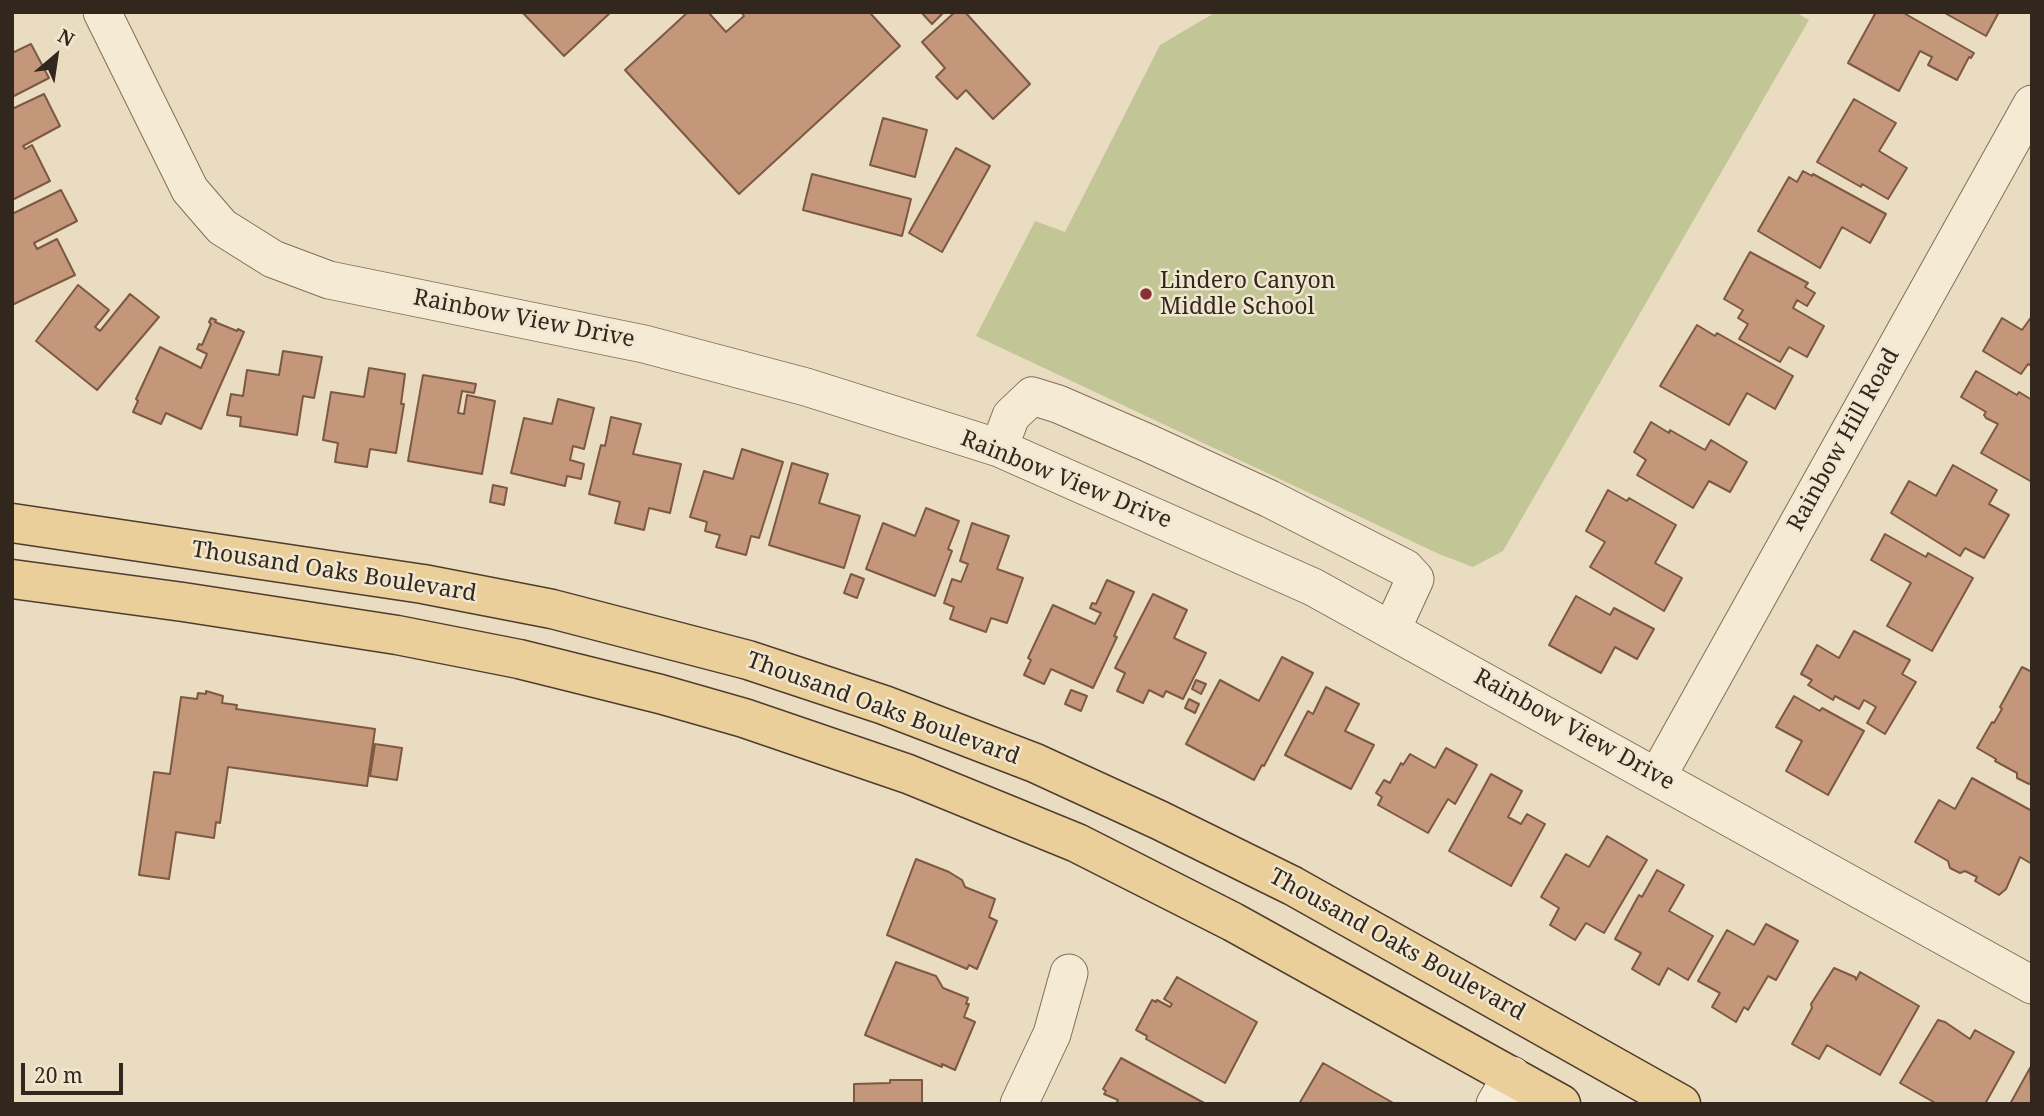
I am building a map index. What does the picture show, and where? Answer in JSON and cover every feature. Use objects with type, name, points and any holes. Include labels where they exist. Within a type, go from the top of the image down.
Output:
[{"type":"main road","name":"Thousand Oaks Boulevard","points":[[12,523],[423,584],[552,609],[748,660],[884,705],[1035,763],[1293,886],[1681,1104]]},
{"type":"main road","points":[[12,579],[397,635],[519,659],[744,718],[908,774],[1077,843],[1233,922],[1503,1090],[1561,1104]]},
{"type":"street","name":"Rainbow View Drive","points":[[102,12],[190,190],[222,227],[273,259],[329,280],[657,347],[806,387],[999,448],[1279,571],[1392,629],[2032,985]]},
{"type":"street","name":"Rainbow Hill Road","points":[[1657,777],[2032,104]]},
{"type":"street","points":[[999,448],[1011,416],[1032,396],[1058,404],[1258,493],[1405,568],[1415,579],[1392,629]]},
{"type":"street","points":[[1018,1104],[1052,1034],[1069,973]]},
{"type":"green space","points":[[1216,12],[1795,12],[1809,20],[1503,551],[1473,567],[1439,554],[976,336],[1035,221],[1065,232],[1160,45]]},
{"type":"building","points":[[522,12],[611,12],[564,56]]},
{"type":"building","points":[[688,12],[708,12],[726,32],[744,16],[741,12],[872,12],[900,46],[739,194],[625,70]]},
{"type":"building","points":[[921,12],[942,12],[943,13],[932,24]]},
{"type":"building","points":[[955,12],[965,12],[1030,84],[993,119],[966,90],[957,99],[936,77],[945,68],[922,42]]},
{"type":"building","points":[[1876,12],[1902,12],[1974,53],[1957,80],[1928,65],[1932,57],[1920,51],[1899,91],[1848,63]]},
{"type":"building","points":[[1943,12],[1999,12],[1986,36]]},
{"type":"building","points":[[31,44],[49,78],[12,97],[12,53]]},
{"type":"building","points":[[44,94],[60,126],[23,146],[25,149],[32,145],[50,181],[12,200],[12,109]]},
{"type":"building","points":[[1854,99],[1896,123],[1879,151],[1907,168],[1888,199],[1817,162]]},
{"type":"building","points":[[883,118],[927,130],[915,177],[870,165]]},
{"type":"building","points":[[956,148],[990,166],[942,252],[909,233]]},
{"type":"building","points":[[1803,171],[1886,214],[1870,243],[1842,227],[1820,268],[1758,231],[1789,177],[1797,182]]},
{"type":"building","points":[[812,174],[911,199],[902,236],[803,210]]},
{"type":"building","points":[[61,190],[77,221],[34,243],[37,249],[57,239],[75,275],[12,305],[12,214]]},
{"type":"building","points":[[1750,252],[1808,283],[1805,287],[1815,293],[1807,306],[1797,300],[1793,308],[1824,326],[1807,357],[1789,347],[1780,362],[1739,339],[1748,324],[1738,318],[1743,310],[1724,299]]},
{"type":"building","points":[[78,285],[109,310],[95,327],[100,331],[130,294],[159,317],[97,390],[36,341]]},
{"type":"building","points":[[2032,316],[2032,366],[2028,364],[2021,374],[1983,351],[2002,318],[2022,330]]},
{"type":"building","points":[[211,318],[216,320],[215,322],[244,332],[201,429],[166,413],[161,424],[133,412],[138,401],[136,399],[160,347],[201,368],[207,354],[197,349],[199,344],[202,345]]},
{"type":"building","points":[[1697,325],[1715,336],[1717,333],[1793,376],[1775,409],[1747,393],[1729,425],[1660,386]]},
{"type":"building","points":[[283,351],[322,357],[314,398],[303,396],[297,435],[240,426],[241,417],[227,415],[231,394],[243,396],[247,370],[279,375]]},
{"type":"building","points":[[369,368],[405,374],[401,404],[404,404],[396,453],[370,449],[367,467],[335,462],[338,443],[323,440],[331,392],[364,397]]},
{"type":"building","points":[[1976,371],[2017,395],[2019,392],[2032,400],[2032,482],[1981,453],[1998,424],[1986,418],[1986,412],[1961,397]]},
{"type":"building","points":[[423,375],[476,384],[474,393],[462,391],[458,413],[464,414],[467,395],[495,401],[482,474],[408,461]]},
{"type":"building","points":[[558,399],[594,408],[584,449],[573,446],[570,460],[584,464],[581,479],[567,476],[565,486],[511,473],[524,418],[552,424]]},
{"type":"building","points":[[611,417],[641,424],[633,454],[681,464],[670,513],[649,508],[644,530],[615,523],[620,502],[589,494],[601,445],[605,446]]},
{"type":"building","points":[[1651,422],[1705,450],[1711,440],[1747,462],[1730,492],[1709,481],[1693,508],[1637,475],[1646,460],[1634,452]]},
{"type":"building","points":[[742,449],[783,462],[759,538],[751,536],[746,555],[716,547],[720,535],[705,531],[707,522],[690,517],[704,471],[733,479]]},
{"type":"building","points":[[792,463],[828,474],[819,503],[860,516],[844,568],[769,545]]},
{"type":"building","points":[[1953,465],[1997,490],[1989,504],[2009,515],[1984,558],[1965,548],[1960,556],[1891,513],[1909,481],[1936,496]]},
{"type":"building","points":[[493,485],[507,488],[504,505],[490,502]]},
{"type":"building","points":[[1608,490],[1627,501],[1629,498],[1676,525],[1655,563],[1682,578],[1664,611],[1590,567],[1605,542],[1586,531]]},
{"type":"building","points":[[926,508],[959,521],[948,549],[952,551],[935,596],[866,569],[883,523],[915,536]]},
{"type":"building","points":[[972,523],[1009,536],[997,569],[1023,578],[1007,623],[991,618],[986,632],[950,619],[954,607],[944,603],[952,579],[961,582],[968,564],[960,561]]},
{"type":"building","points":[[1885,534],[1926,557],[1928,553],[1973,578],[1932,651],[1887,626],[1911,583],[1871,560]]},
{"type":"building","points":[[851,574],[864,579],[857,598],[844,593]]},
{"type":"building","points":[[1107,580],[1134,592],[1093,688],[1051,669],[1044,684],[1024,675],[1031,660],[1028,658],[1053,605],[1095,624],[1101,613],[1090,608],[1092,603],[1096,604]]},
{"type":"building","points":[[1153,594],[1187,610],[1174,638],[1206,653],[1183,699],[1166,691],[1163,697],[1149,690],[1143,703],[1117,691],[1125,673],[1115,668]]},
{"type":"building","points":[[1576,596],[1610,615],[1614,608],[1654,629],[1637,659],[1615,647],[1601,673],[1549,645]]},
{"type":"building","points":[[1854,631],[1910,660],[1902,674],[1916,682],[1885,734],[1867,723],[1876,707],[1864,700],[1859,709],[1835,696],[1833,700],[1808,685],[1812,680],[1801,674],[1817,645],[1839,658]]},
{"type":"building","points":[[1282,657],[1313,673],[1254,780],[1186,744],[1220,680],[1259,701]]},
{"type":"building","points":[[2022,667],[2032,672],[2032,782],[2029,784],[2017,778],[2017,773],[1977,748],[2002,709],[2000,707]]},
{"type":"building","points":[[1196,680],[1206,684],[1201,694],[1192,689]]},
{"type":"building","points":[[1326,687],[1359,704],[1345,731],[1374,745],[1351,789],[1285,755],[1308,711],[1313,714]]},
{"type":"building","points":[[1071,690],[1087,696],[1081,711],[1065,704]]},
{"type":"building","points":[[206,691],[223,696],[222,703],[237,705],[236,709],[375,729],[367,786],[228,767],[220,823],[216,822],[214,838],[176,832],[169,879],[139,875],[154,772],[170,774],[181,697],[197,699],[198,693],[206,694]]},
{"type":"building","points":[[1794,696],[1864,731],[1828,795],[1786,771],[1802,741],[1776,727]]},
{"type":"building","points":[[1189,699],[1199,704],[1195,713],[1185,708]]},
{"type":"building","points":[[375,744],[402,748],[397,780],[370,776]]},
{"type":"building","points":[[1446,748],[1477,765],[1455,804],[1448,799],[1428,833],[1378,805],[1382,797],[1376,793],[1384,780],[1390,783],[1401,763],[1403,765],[1410,754],[1435,768]]},
{"type":"building","points":[[1491,774],[1522,791],[1508,817],[1521,824],[1527,814],[1545,824],[1511,886],[1449,851]]},
{"type":"building","points":[[1972,778],[2032,811],[2032,864],[2020,857],[2006,889],[1999,895],[1975,881],[1977,877],[1950,868],[1948,861],[1915,842],[1939,800],[1955,809]]},
{"type":"building","points":[[1607,836],[1647,860],[1604,933],[1586,923],[1575,940],[1550,925],[1559,908],[1541,897],[1566,854],[1589,867]]},
{"type":"building","points":[[916,859],[949,872],[962,880],[965,887],[995,899],[989,917],[997,921],[977,969],[969,965],[967,969],[887,935]]},
{"type":"building","points":[[1657,870],[1684,885],[1669,911],[1713,936],[1688,980],[1668,968],[1659,985],[1632,969],[1641,953],[1615,939],[1639,895],[1642,897]]},
{"type":"building","points":[[1766,924],[1798,941],[1776,980],[1768,976],[1748,1010],[1744,1007],[1736,1022],[1712,1007],[1720,993],[1698,981],[1727,930],[1754,945]]},
{"type":"building","points":[[896,962],[936,976],[943,988],[968,998],[966,1004],[969,1004],[964,1017],[975,1022],[955,1070],[865,1035]]},
{"type":"building","points":[[1834,968],[1855,977],[1856,980],[1860,972],[1919,1006],[1880,1075],[1827,1045],[1819,1059],[1792,1044],[1812,1008],[1811,1004]]},
{"type":"building","points":[[1177,977],[1257,1022],[1225,1083],[1146,1039],[1147,1036],[1136,1030],[1152,1000],[1170,1007],[1172,1004],[1164,999]]},
{"type":"building","points":[[1938,1020],[1970,1039],[1975,1030],[2014,1052],[1985,1104],[1937,1104],[1900,1083]]},
{"type":"building","points":[[1121,1058],[1206,1104],[1116,1104],[1118,1100],[1104,1094],[1106,1091],[1103,1089]]},
{"type":"building","points":[[1323,1063],[1395,1104],[1299,1104]]},
{"type":"building","points":[[2030,1068],[2032,1104],[2010,1104]]},
{"type":"building","points":[[890,1080],[922,1080],[922,1104],[854,1104],[854,1084],[890,1083]]},
{"type":"place","name":"Lindero Canyon Middle School","points":[[1146,294]]}]
